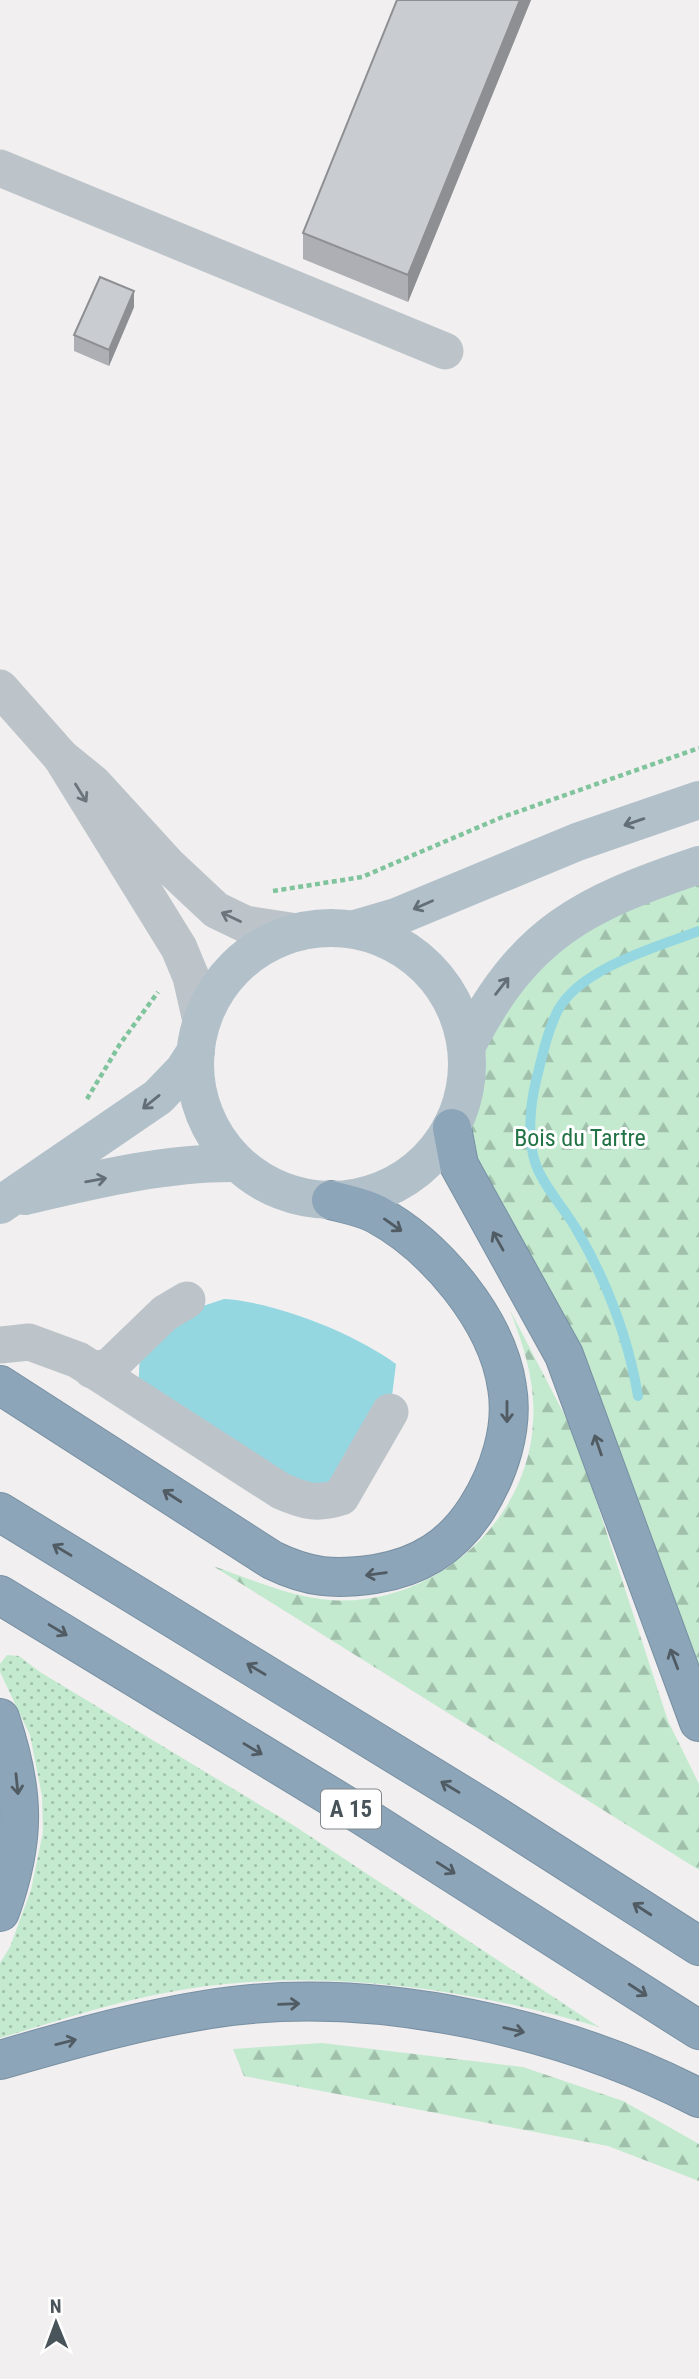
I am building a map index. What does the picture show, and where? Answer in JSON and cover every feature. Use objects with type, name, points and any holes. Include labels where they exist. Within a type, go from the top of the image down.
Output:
[{"type":"highway","points":[[452,1128],[459,1165],[564,1356],[699,1723]]},
{"type":"highway","points":[[0,1385],[272,1560],[304,1575],[354,1577],[396,1571],[435,1554],[463,1529],[498,1465],[508,1428],[507,1386],[482,1318],[455,1280],[418,1245],[374,1212],[331,1200]]},
{"type":"highway","points":[[0,1512],[488,1811],[699,1946]]},
{"type":"highway","name":"A 15","points":[[0,1595],[363,1816],[699,2029]]},
{"type":"highway","points":[[0,1718],[15,1764],[20,1811],[18,1849],[0,1912]]},
{"type":"highway","points":[[0,2060],[168,2016],[234,2006],[362,2004],[425,2012],[537,2035],[620,2061],[699,2098]]},
{"type":"main road","points":[[355,929],[396,917],[565,847],[699,800]]},
{"type":"main road","points":[[467,1045],[489,1001],[541,942],[589,908],[643,884],[699,866]]},
{"type":"main road","points":[[3,1203],[158,1097],[183,1071],[213,994],[231,971],[254,951],[280,937],[297,932],[329,927],[355,929],[391,941],[429,968],[447,991],[460,1017],[467,1045],[468,1073],[463,1101],[452,1128],[436,1152],[416,1171],[391,1186],[365,1196],[331,1200],[286,1192],[265,1183],[237,1163],[218,1140],[204,1115],[196,1086],[198,1036]]},
{"type":"main road","points":[[3,1203],[75,1184],[168,1168],[237,1163]]},
{"type":"street","points":[[0,169],[445,351]]},
{"type":"street","points":[[0,688],[61,757],[93,783],[168,865],[216,909],[245,923],[297,932]]},
{"type":"street","points":[[61,757],[179,948],[191,976],[198,1036]]},
{"type":"street","points":[[92,1370],[109,1367],[165,1313],[187,1300]]},
{"type":"street","points":[[0,1345],[29,1342],[48,1347],[92,1370],[281,1491],[313,1502],[322,1503],[341,1497],[390,1412]]},
{"type":"street","points":[[92,1370],[139,1381]]},
{"type":"green space","name":"Bois du Tartre","points":[[699,864],[699,1722],[456,1131],[464,1108],[469,1060],[534,949]]},
{"type":"green space","points":[[510,1310],[564,1414],[580,1451],[668,1721],[699,1784],[699,1870],[213,1566],[300,1595],[330,1600],[367,1599],[403,1590],[437,1574],[467,1552],[493,1525],[513,1494],[527,1460],[533,1423],[533,1394],[524,1351]]},
{"type":"green space","points":[[7,1655],[19,1656],[40,1672],[293,1825],[599,2027],[544,2012],[434,1990],[322,1980],[266,1981],[154,1995],[96,2009],[0,2038],[0,1963],[10,1947],[31,1890],[43,1832],[42,1796],[30,1735],[0,1672],[0,1664]]},
{"type":"green space","points":[[322,2043],[523,2067],[623,2101],[699,2144],[699,2181],[608,2146],[244,2076],[233,2049]]},
{"type":"water","points":[[224,1299],[267,1306],[314,1321],[359,1341],[396,1364],[390,1412],[322,1503],[138,1399],[140,1348],[191,1310]]},
{"type":"building","points":[[397,0],[520,0],[408,275],[303,233]]},
{"type":"building","points":[[100,277],[134,291],[109,350],[74,335]]},
{"type":"waterway","points":[[638,1396],[629,1353],[608,1291],[578,1232],[536,1165],[530,1134],[532,1101],[551,1027],[558,1010],[569,995],[584,982],[621,961],[699,931]]}]
